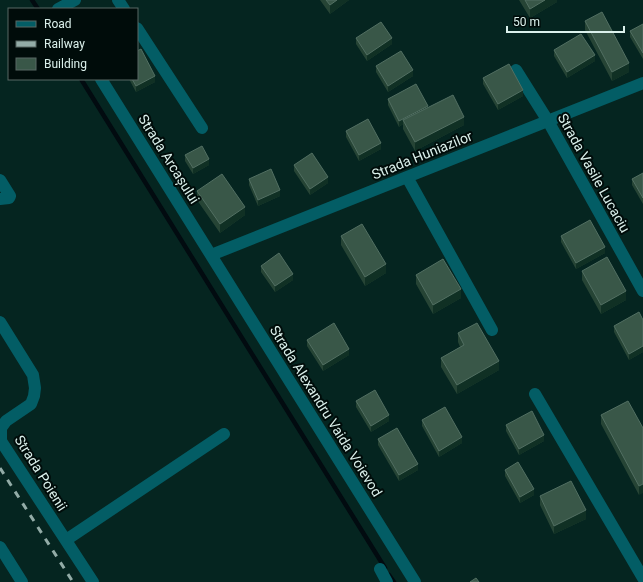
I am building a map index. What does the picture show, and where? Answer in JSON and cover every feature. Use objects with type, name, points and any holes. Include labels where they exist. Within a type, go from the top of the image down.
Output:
[{"type":"street","points":[[59,8],[75,0]]},
{"type":"street","points":[[138,30],[202,128]]},
{"type":"street","name":"Strada Vasile Lucaciu","points":[[516,70],[548,121],[643,291]]},
{"type":"street","name":"Strada Arcașului","points":[[102,80],[211,255]]},
{"type":"street","name":"Strada Huniazilor","points":[[211,255],[643,83]]},
{"type":"street","points":[[407,178],[492,330]]},
{"type":"street","points":[[0,180],[10,196],[9,198],[0,199]]},
{"type":"street","name":"Strada Alexandru Vaida Voievod","points":[[211,255],[415,582]]},
{"type":"street","name":"Strada Poienii","points":[[0,322],[33,375],[35,388],[31,404],[6,421],[1,428],[1,441],[93,582]]},
{"type":"street","points":[[535,394],[643,578]]},
{"type":"street","points":[[66,540],[224,434]]},
{"type":"street","points":[[0,546],[22,582]]},
{"type":"street","points":[[380,569],[387,582]]},
{"type":"building","points":[[326,0],[337,0],[330,5]]},
{"type":"building","points":[[525,0],[545,0],[530,9]]},
{"type":"building","points":[[602,12],[629,63],[612,72],[585,21]]},
{"type":"building","points":[[381,22],[392,38],[367,55],[356,38]]},
{"type":"building","points":[[643,24],[643,53],[630,31]]},
{"type":"building","points":[[581,34],[595,55],[567,72],[554,50]]},
{"type":"building","points":[[141,49],[155,76],[136,86],[133,80],[138,80],[138,50]]},
{"type":"building","points":[[401,51],[413,70],[388,86],[376,66]]},
{"type":"building","points":[[509,64],[523,90],[498,104],[483,78]]},
{"type":"building","points":[[416,84],[428,106],[399,121],[388,99]]},
{"type":"building","points":[[453,95],[464,117],[415,142],[403,120]]},
{"type":"building","points":[[368,119],[381,143],[359,155],[346,131]]},
{"type":"building","points":[[202,146],[209,159],[193,168],[185,155]]},
{"type":"building","points":[[312,153],[328,177],[310,189],[294,165]]},
{"type":"building","points":[[271,169],[280,190],[258,200],[249,179]]},
{"type":"building","points":[[643,173],[643,198],[632,179]]},
{"type":"building","points":[[222,174],[245,207],[220,224],[197,191]]},
{"type":"building","points":[[590,220],[605,247],[576,263],[561,236]]},
{"type":"building","points":[[362,224],[386,264],[365,277],[341,236]]},
{"type":"building","points":[[279,253],[293,274],[275,286],[261,266]]},
{"type":"building","points":[[607,257],[626,291],[601,305],[582,271]]},
{"type":"building","points":[[443,259],[461,289],[433,305],[416,275]]},
{"type":"building","points":[[639,312],[643,320],[643,346],[629,354],[614,326]]},
{"type":"building","points":[[334,323],[349,349],[323,365],[307,340]]},
{"type":"building","points":[[477,323],[499,361],[457,385],[441,358],[464,345],[458,333]]},
{"type":"building","points":[[375,390],[389,415],[371,426],[356,401]]},
{"type":"building","points":[[628,401],[643,428],[643,484],[639,486],[601,415]]},
{"type":"building","points":[[445,407],[462,437],[439,451],[422,420]]},
{"type":"building","points":[[532,411],[544,435],[519,449],[506,425]]},
{"type":"building","points":[[397,428],[418,464],[399,475],[378,439]]},
{"type":"building","points":[[518,462],[534,489],[520,497],[505,470]]},
{"type":"building","points":[[571,481],[586,510],[554,526],[540,496]]},
{"type":"building","points":[[476,578],[479,582],[470,582]]},
{"type":"waterway","points":[[32,0],[37,8]]},
{"type":"waterway","points":[[82,80],[385,568]]},
{"type":"waterway","points":[[389,575],[394,582]]},
{"type":"railway","points":[[0,468],[73,582]]}]
